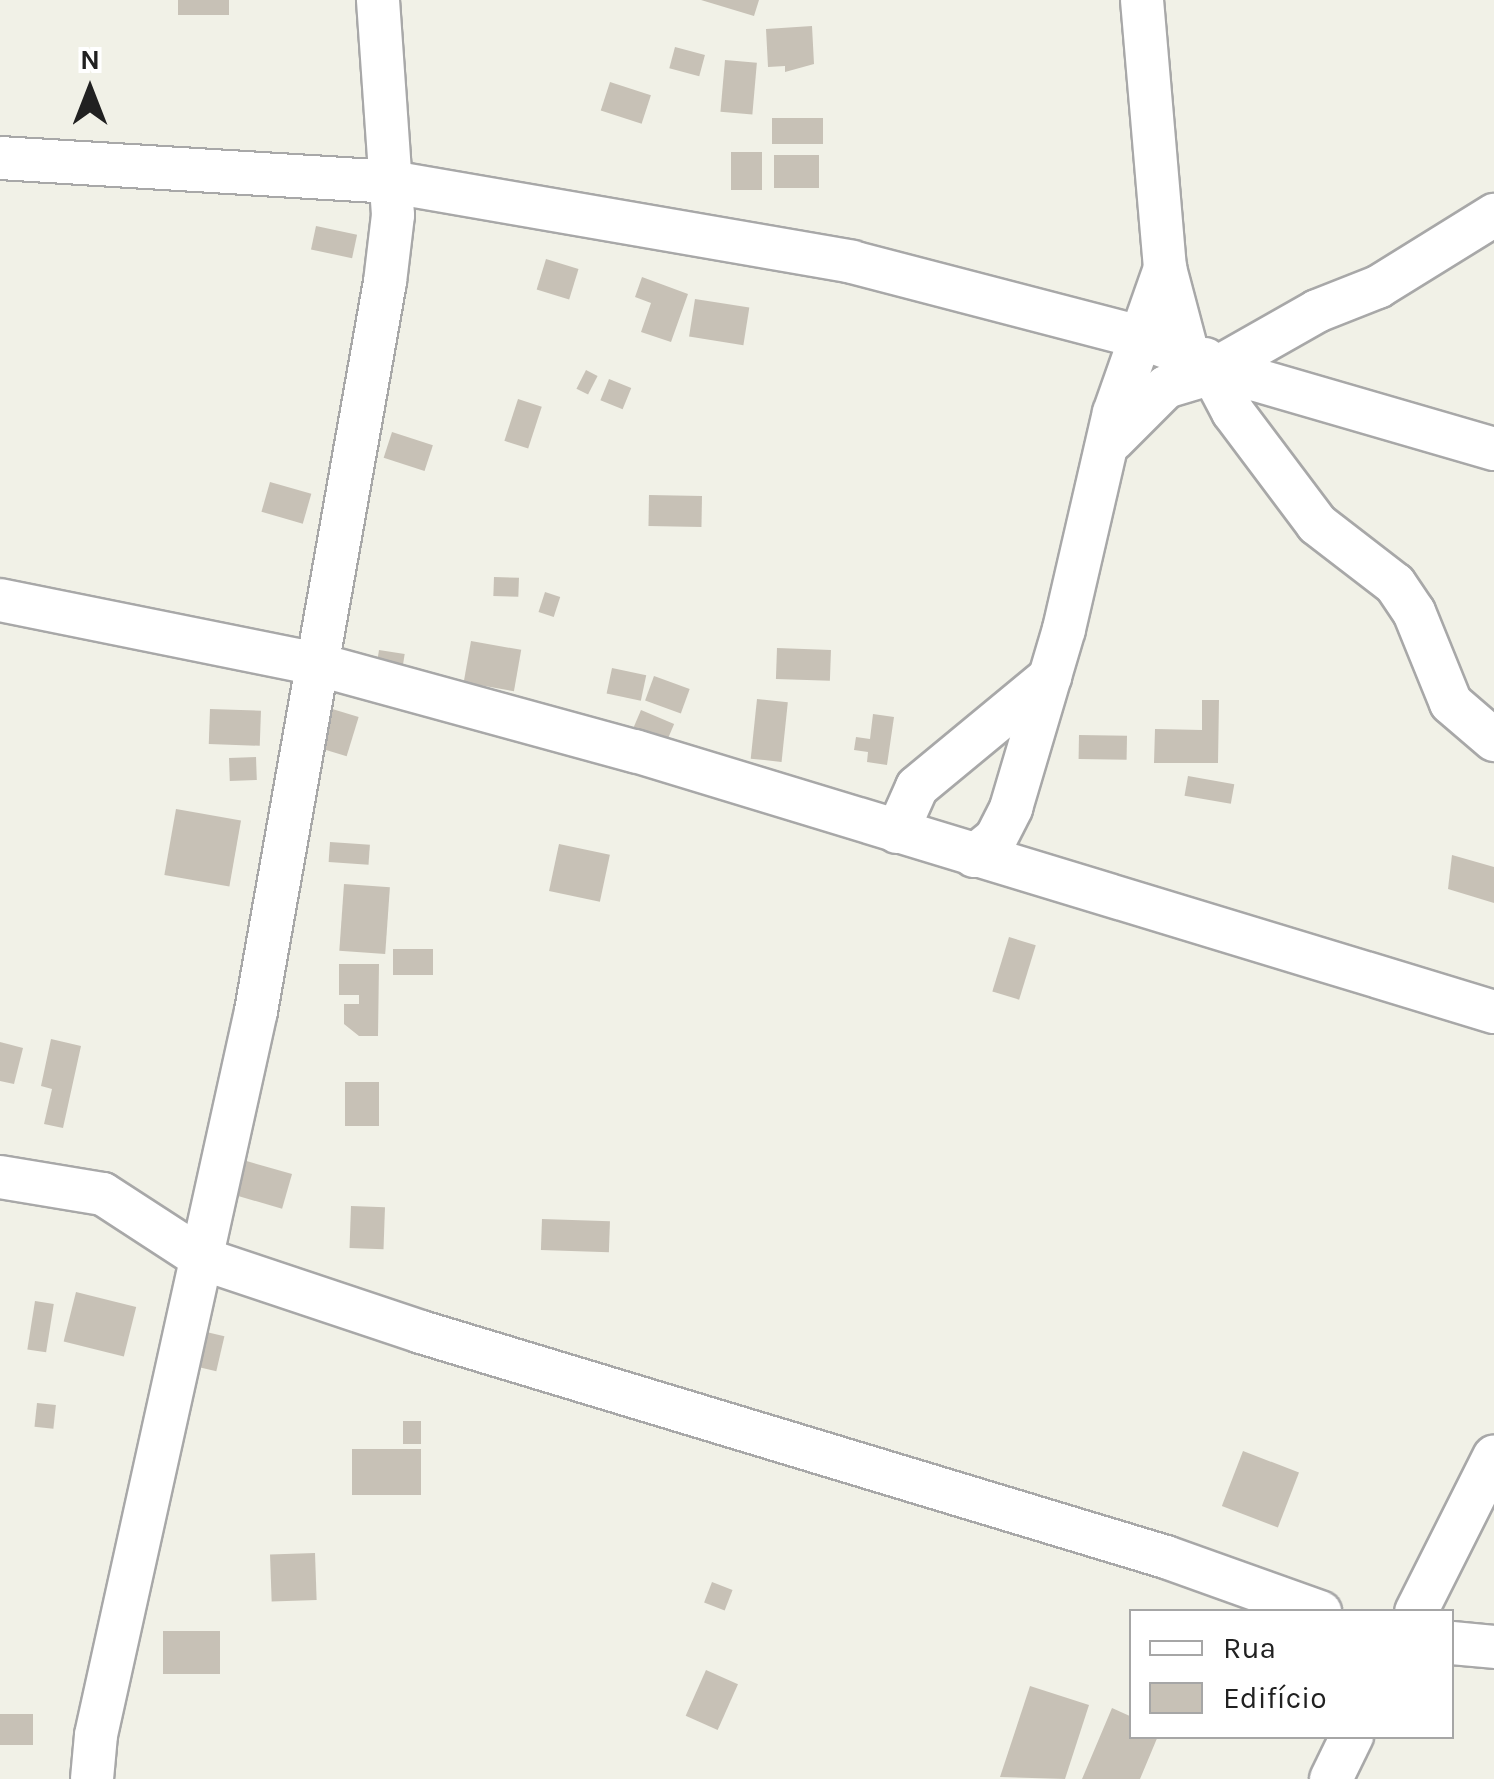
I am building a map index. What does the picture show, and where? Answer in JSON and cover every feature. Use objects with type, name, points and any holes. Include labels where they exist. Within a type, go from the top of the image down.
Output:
[{"type":"street","points":[[92,1779],[96,1734],[256,1010],[385,282],[391,182],[378,0]]},
{"type":"street","points":[[1142,0],[1165,268],[1212,355],[1317,524],[1395,584],[1414,612],[1452,704],[1494,740]]},
{"type":"street","points":[[0,158],[391,182],[852,262],[1212,355],[1494,448]]},
{"type":"street","points":[[1113,440],[1166,387],[1212,355],[1378,287],[1494,215]]},
{"type":"street","points":[[974,856],[996,838],[1011,808],[1113,440],[1136,336],[1165,268]]},
{"type":"street","points":[[0,600],[316,664],[636,751],[1494,1012]]},
{"type":"street","points":[[897,832],[917,786],[1050,677]]},
{"type":"street","points":[[0,1176],[103,1194],[204,1259],[1166,1557],[1312,1609]]},
{"type":"street","points":[[1422,1608],[1494,1457]]},
{"type":"street","points":[[1454,1643],[1494,1647]]},
{"type":"street","points":[[1331,1779],[1351,1739]]},
{"type":"building","points":[[178,0],[229,0],[229,15],[178,15]]},
{"type":"building","points":[[701,0],[759,0],[754,16]]},
{"type":"building","points":[[812,26],[814,64],[785,72],[785,66],[768,67],[766,29]]},
{"type":"building","points":[[675,47],[705,55],[699,76],[669,68]]},
{"type":"building","points":[[725,60],[757,63],[752,115],[720,112]]},
{"type":"building","points":[[610,82],[651,95],[642,124],[601,111]]},
{"type":"building","points":[[772,118],[823,118],[823,144],[772,144]]},
{"type":"building","points":[[731,152],[762,152],[762,190],[731,190]]},
{"type":"building","points":[[774,155],[819,155],[819,188],[774,188]]},
{"type":"building","points":[[316,226],[357,235],[352,258],[311,249]]},
{"type":"building","points":[[546,259],[579,269],[569,300],[537,290]]},
{"type":"building","points":[[642,277],[688,294],[671,342],[641,332],[651,303],[635,297]]},
{"type":"building","points":[[695,299],[749,308],[743,345],[689,337]]},
{"type":"building","points":[[586,370],[598,376],[588,395],[576,389]]},
{"type":"building","points":[[609,379],[631,388],[623,409],[600,400]]},
{"type":"building","points":[[518,399],[542,407],[528,449],[504,441]]},
{"type":"building","points":[[392,432],[433,445],[425,471],[384,458]]},
{"type":"building","points":[[270,482],[311,494],[303,524],[261,512]]},
{"type":"building","points":[[649,495],[702,496],[701,527],[648,526]]},
{"type":"building","points":[[494,577],[519,578],[518,597],[493,596]]},
{"type":"building","points":[[545,592],[560,597],[554,617],[539,612]]},
{"type":"building","points":[[471,641],[521,650],[514,691],[464,682]]},
{"type":"building","points":[[777,648],[831,650],[830,681],[776,679]]},
{"type":"building","points":[[379,650],[405,654],[402,673],[376,669]]},
{"type":"building","points":[[612,668],[646,675],[641,701],[607,693]]},
{"type":"building","points":[[654,676],[690,689],[681,713],[645,700]]},
{"type":"building","points":[[757,699],[788,702],[782,762],[751,759]]},
{"type":"building","points":[[1202,700],[1219,700],[1218,763],[1154,763],[1155,729],[1202,730]]},
{"type":"building","points":[[329,708],[359,717],[347,756],[317,747]]},
{"type":"building","points":[[210,709],[261,711],[260,746],[209,744]]},
{"type":"building","points":[[641,710],[674,724],[664,747],[631,733]]},
{"type":"building","points":[[873,714],[894,717],[887,765],[867,762],[868,752],[854,750],[856,737],[870,739]]},
{"type":"building","points":[[1079,735],[1127,736],[1127,760],[1079,759]]},
{"type":"building","points":[[256,757],[257,780],[230,781],[229,758]]},
{"type":"building","points":[[1188,776],[1234,784],[1231,804],[1185,796]]},
{"type":"building","points":[[176,809],[241,820],[229,886],[164,875]]},
{"type":"building","points":[[330,842],[370,845],[369,865],[329,862]]},
{"type":"building","points":[[559,844],[610,855],[600,902],[549,891]]},
{"type":"building","points":[[1452,855],[1494,867],[1494,903],[1448,889]]},
{"type":"building","points":[[344,884],[390,887],[385,954],[339,951]]},
{"type":"building","points":[[1009,937],[1036,945],[1019,1000],[992,992]]},
{"type":"building","points":[[393,949],[433,949],[433,975],[393,975]]},
{"type":"building","points":[[339,964],[379,964],[378,1036],[359,1036],[344,1024],[344,1004],[359,1004],[359,995],[339,995]]},
{"type":"building","points":[[51,1039],[81,1046],[63,1128],[44,1124],[52,1089],[41,1086]]},
{"type":"building","points":[[0,1042],[23,1048],[14,1084],[0,1081]]},
{"type":"building","points":[[345,1082],[379,1082],[379,1126],[345,1126]]},
{"type":"building","points":[[243,1160],[292,1174],[282,1209],[233,1195]]},
{"type":"building","points":[[351,1206],[385,1207],[384,1249],[350,1248]]},
{"type":"building","points":[[542,1219],[610,1221],[609,1252],[541,1250]]},
{"type":"building","points":[[76,1292],[136,1307],[124,1356],[64,1341]]},
{"type":"building","points":[[35,1301],[54,1304],[46,1352],[27,1349]]},
{"type":"building","points":[[202,1331],[224,1336],[216,1371],[194,1366]]},
{"type":"building","points":[[37,1403],[56,1405],[53,1429],[34,1427]]},
{"type":"building","points":[[403,1421],[421,1421],[421,1444],[403,1444]]},
{"type":"building","points":[[352,1449],[421,1449],[421,1495],[352,1495]]},
{"type":"building","points":[[1243,1451],[1299,1473],[1278,1528],[1222,1506]]},
{"type":"building","points":[[315,1553],[317,1600],[272,1602],[270,1555]]},
{"type":"building","points":[[712,1582],[733,1590],[725,1610],[704,1603]]},
{"type":"building","points":[[163,1631],[220,1631],[220,1674],[163,1674]]},
{"type":"building","points":[[706,1670],[738,1684],[718,1730],[686,1716]]},
{"type":"building","points":[[1030,1686],[1089,1705],[1065,1779],[1000,1777]]},
{"type":"building","points":[[1112,1708],[1129,1716],[1129,1739],[1157,1739],[1140,1779],[1082,1779]]},
{"type":"building","points":[[0,1714],[33,1714],[33,1745],[0,1745]]}]
